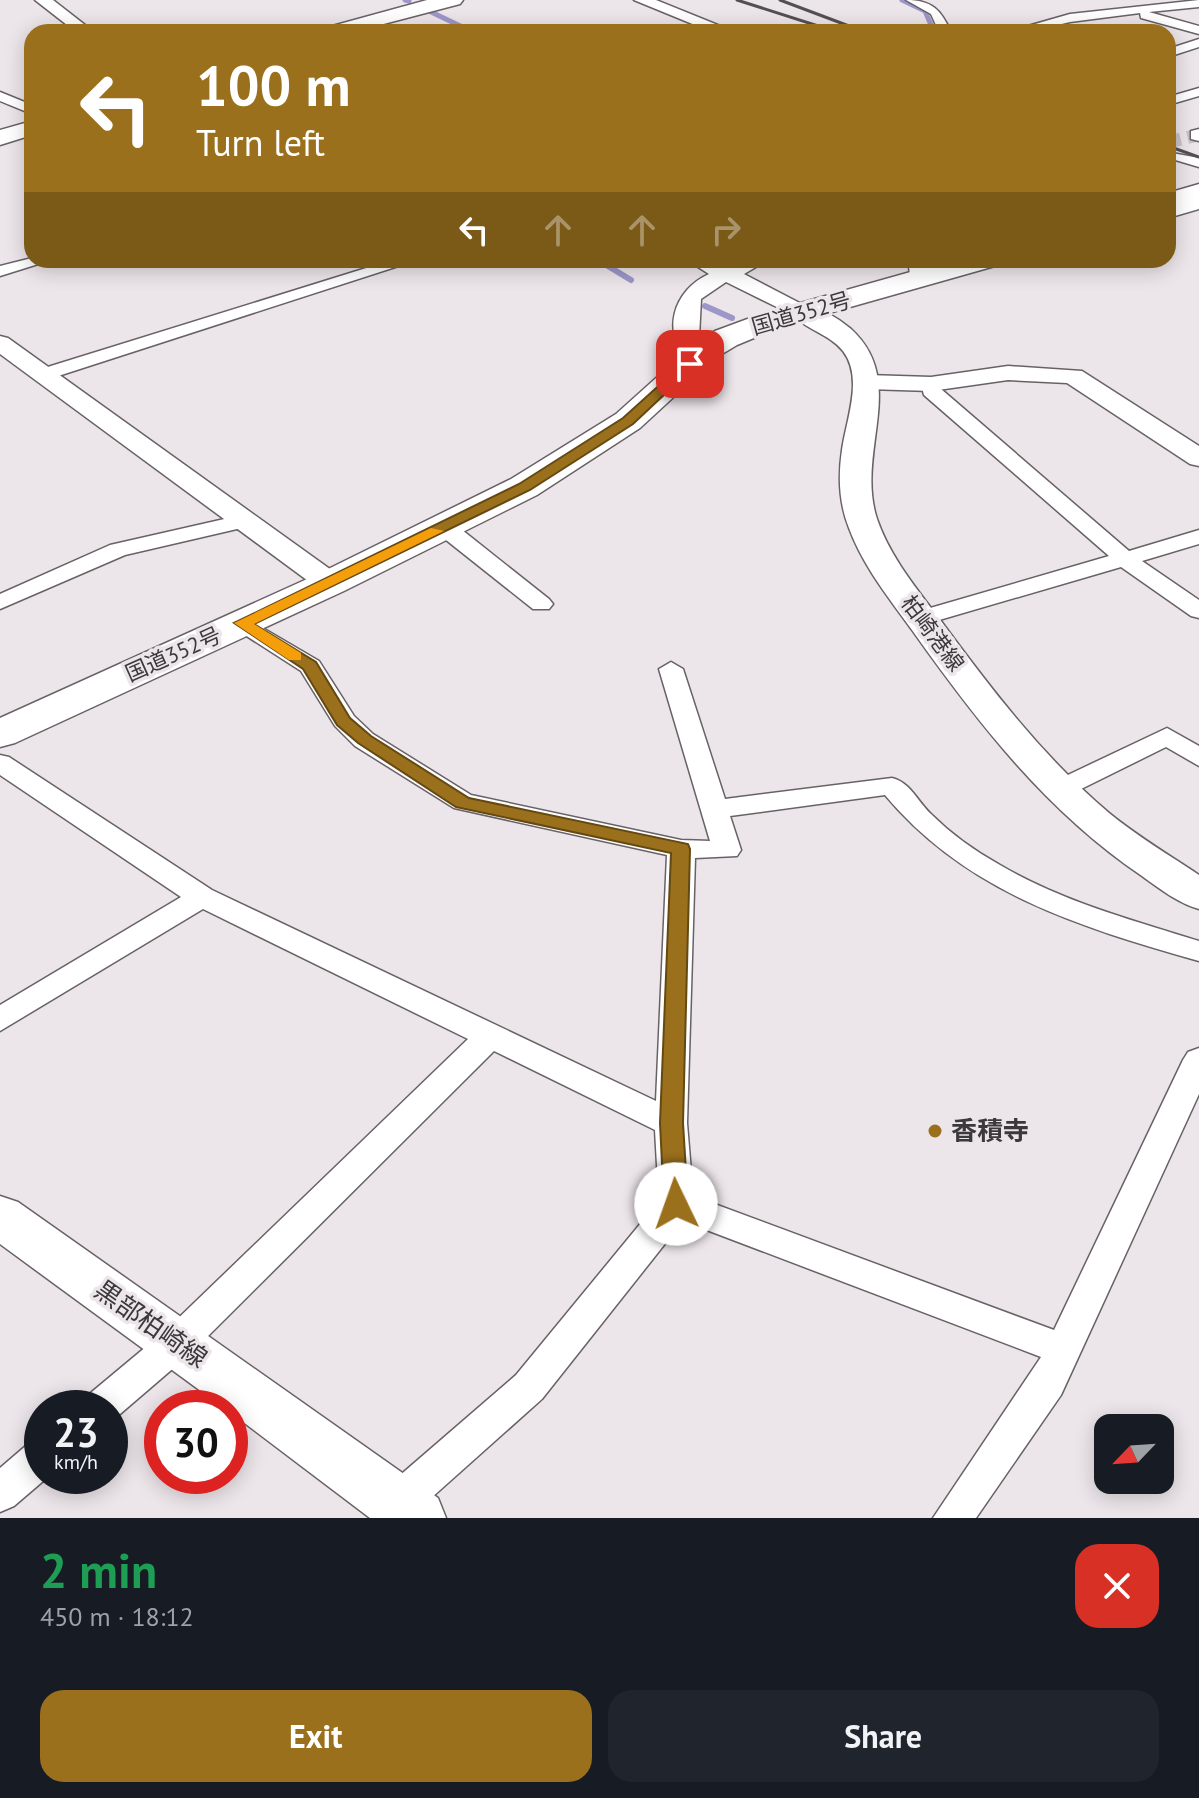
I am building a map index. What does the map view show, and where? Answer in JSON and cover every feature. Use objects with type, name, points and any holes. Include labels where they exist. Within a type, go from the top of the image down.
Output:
[{"type":"highway","points":[[1176,208],[1199,201]]},
{"type":"highway","name":"国道352号","points":[[0,734],[330,583],[524,487],[602,439],[649,404],[699,357],[742,330],[956,268]]},
{"type":"main road","points":[[357,24],[453,0]]},
{"type":"main road","points":[[0,138],[24,130]]},
{"type":"main road","name":"柏崎港線","points":[[803,311],[824,321],[854,346],[868,368],[854,478],[856,500],[873,547],[921,618],[1060,789],[1131,849],[1199,895]]},
{"type":"main road","name":"黒部柏崎線","points":[[0,1217],[178,1342],[407,1510]]},
{"type":"street","points":[[43,0],[75,24]]},
{"type":"street","points":[[642,0],[706,24]]},
{"type":"street","points":[[912,0],[936,12],[941,24]]},
{"type":"street","points":[[1046,24],[1070,18],[1199,3]]},
{"type":"street","points":[[1131,11],[1199,30]]},
{"type":"street","points":[[1176,50],[1199,43]]},
{"type":"street","points":[[1176,99],[1199,92]]},
{"type":"street","points":[[0,96],[24,106]]},
{"type":"street","points":[[1177,156],[1199,163]]},
{"type":"street","points":[[1176,196],[1199,189]]},
{"type":"street","points":[[0,271],[24,265]]},
{"type":"street","points":[[45,374],[383,268]]},
{"type":"street","points":[[715,268],[803,311]]},
{"type":"street","points":[[699,357],[693,353],[688,339],[690,297],[704,284],[737,268]]},
{"type":"street","points":[[917,268],[917,279]]},
{"type":"street","points":[[0,343],[330,583]]},
{"type":"street","points":[[867,382],[931,384],[1008,373],[1073,376],[1199,458]]},
{"type":"street","points":[[931,384],[931,391],[1125,559],[1199,611]]},
{"type":"street","points":[[0,602],[104,555],[242,521]]},
{"type":"street","points":[[444,527],[541,604]]},
{"type":"street","points":[[921,618],[1199,537]]},
{"type":"street","points":[[242,623],[310,666],[344,721],[364,740],[463,802],[681,849],[727,850],[671,669]]},
{"type":"street","points":[[1060,789],[1167,736],[1199,758]]},
{"type":"street","points":[[0,763],[202,897],[671,1123]]},
{"type":"street","points":[[714,809],[892,786],[913,816],[974,864],[1010,883],[1116,926],[1199,951]]},
{"type":"street","points":[[407,1510],[529,1387],[676,1204],[671,1123],[681,849]]},
{"type":"street","points":[[0,1020],[202,897]]},
{"type":"street","points":[[121,1390],[178,1342],[490,1036]]},
{"type":"street","points":[[953,1518],[1048,1383],[1199,1060]]},
{"type":"street","points":[[676,1204],[1062,1349]]},
{"type":"street","points":[[0,1493],[24,1472]]},
{"type":"waterway","points":[[405,0],[409,1]]},
{"type":"waterway","points":[[902,0],[925,11],[931,24]]},
{"type":"waterway","points":[[429,11],[456,24]]},
{"type":"waterway","points":[[611,268],[631,280]]},
{"type":"waterway","points":[[705,306],[732,318]]},
{"type":"tunnel","points":[[1176,140],[1198,135]]},
{"type":"railway","points":[[737,0],[812,24]]},
{"type":"railway","points":[[780,0],[844,24]]},
{"type":"railway","points":[[1176,149],[1199,157]]},
{"type":"slow traffic","points":[[295,657],[242,623],[436,531]]},
{"type":"place","name":"香積寺","points":[[935,1131]]},
{"type":"route","points":[[676,1204],[671,1123],[681,849],[463,802],[364,740],[344,721],[317,682],[310,666],[242,623],[524,487],[628,421],[690,364]]}]
